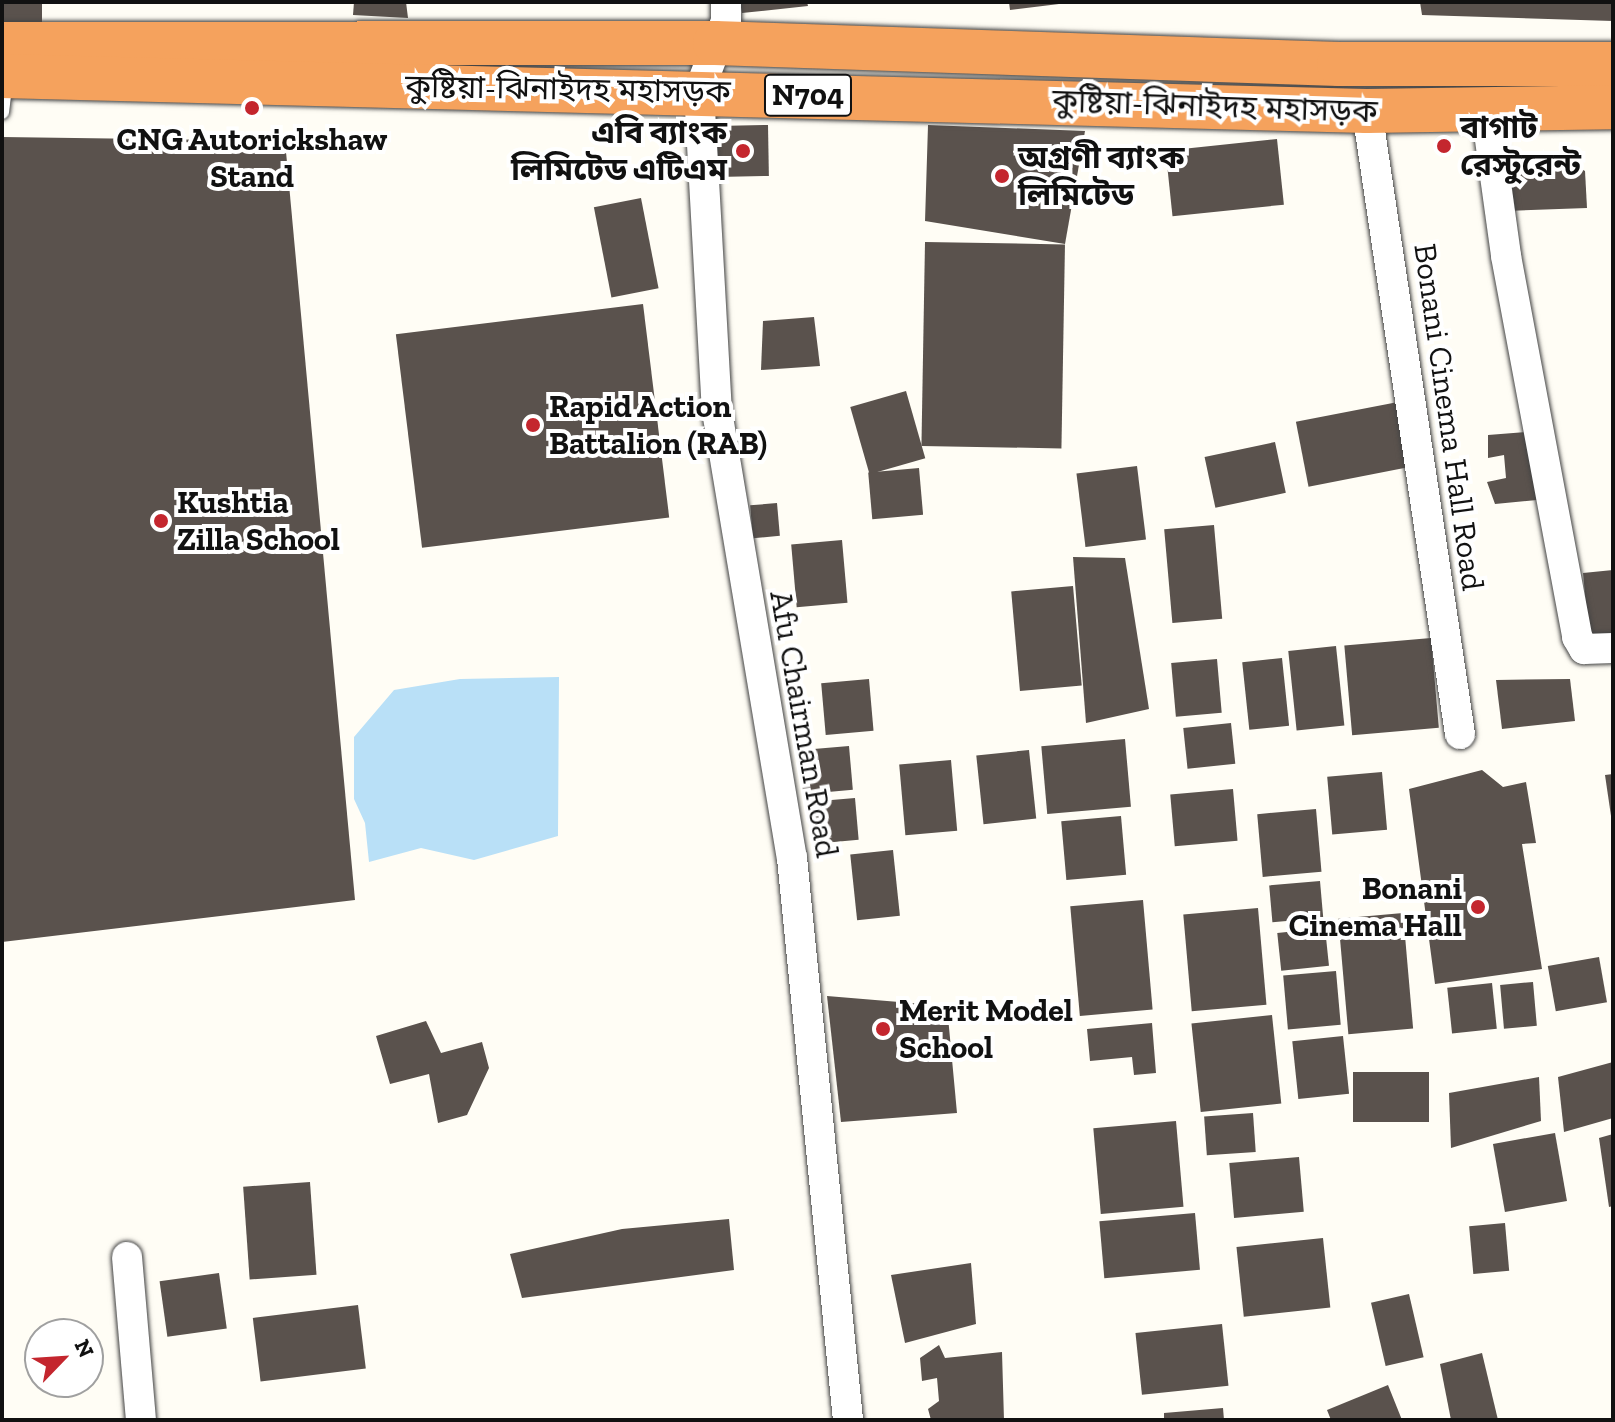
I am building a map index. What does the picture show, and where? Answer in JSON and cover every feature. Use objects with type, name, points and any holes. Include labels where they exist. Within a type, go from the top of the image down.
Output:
[{"type":"highway","name":"কুষ্টিয়া-ঝিনাইদহ মহাসড়ক","points":[[4,70],[715,43],[1200,59],[1601,64]]},
{"type":"highway","points":[[970,52],[970,100]]},
{"type":"highway","points":[[1200,59],[1202,106]]},
{"type":"highway","points":[[1601,64],[1604,107]]},
{"type":"highway","name":"কুষ্টিয়া-ঝিনাইদহ মহাসড়ক","points":[[4,70],[1367,111],[1604,107]]},
{"type":"street","name":"Afu Chairman Road","points":[[726,2],[726,21],[699,91],[717,411],[792,858],[848,1420]]},
{"type":"street","name":"Bonani Cinema Hall Road","points":[[1367,111],[1460,734]]},
{"type":"street","points":[[1486,111],[1506,256],[1577,637],[1584,649],[1613,648]]},
{"type":"street","points":[[127,1257],[141,1420]]},
{"type":"water","points":[[559,677],[558,836],[474,860],[421,848],[369,862],[365,823],[354,799],[354,737],[394,690],[460,679]]},
{"type":"building","points":[[2,2],[42,2],[42,23],[2,23]]},
{"type":"building","points":[[354,2],[406,2],[408,18],[353,15]]},
{"type":"building","points":[[740,2],[807,2],[808,6],[742,13]]},
{"type":"building","points":[[1009,2],[1059,2],[1059,4],[1010,10]]},
{"type":"building","points":[[1420,2],[1613,2],[1613,21],[1422,15]]},
{"type":"building","name":"এবি ব্যাংক লিমিটেড এটিএম","points":[[768,125],[769,176],[717,177],[716,126]]},
{"type":"building","name":"অগ্রণী ব্যাংক লিমিটেড","points":[[928,125],[1085,131],[1065,244],[925,221]]},
{"type":"building","name":"Kushtia Zilla School","points":[[2,137],[285,141],[355,900],[2,942]]},
{"type":"building","points":[[1277,139],[1284,205],[1173,216],[1166,151]]},
{"type":"building","points":[[1557,156],[1585,171],[1587,208],[1506,211],[1499,161]]},
{"type":"building","points":[[641,198],[659,288],[611,297],[594,207]]},
{"type":"building","points":[[925,242],[1065,244],[1061,448],[921,446]]},
{"type":"building","name":"Rapid Action Battalion (RAB)","points":[[643,304],[669,517],[422,548],[396,334]]},
{"type":"building","points":[[814,317],[820,366],[761,370],[763,321]]},
{"type":"building","points":[[906,391],[925,458],[870,474],[850,407]]},
{"type":"building","points":[[1398,402],[1411,467],[1309,487],[1296,422]]},
{"type":"building","points":[[1527,432],[1537,500],[1495,504],[1487,482],[1506,478],[1504,455],[1488,458],[1488,435]]},
{"type":"building","points":[[1275,442],[1286,493],[1215,508],[1205,457]]},
{"type":"building","points":[[1137,466],[1146,539],[1085,547],[1076,473]]},
{"type":"building","points":[[919,468],[923,515],[872,519],[868,472]]},
{"type":"building","points":[[777,503],[780,536],[753,538],[750,505]]},
{"type":"building","points":[[1214,525],[1222,619],[1172,623],[1164,529]]},
{"type":"building","points":[[842,540],[847,603],[797,607],[791,544]]},
{"type":"building","points":[[1073,557],[1125,558],[1149,709],[1086,723]]},
{"type":"building","points":[[1613,570],[1613,634],[1589,637],[1583,573]]},
{"type":"building","points":[[1073,586],[1082,686],[1020,691],[1011,591]]},
{"type":"building","points":[[1431,638],[1439,728],[1352,735],[1344,646]]},
{"type":"building","points":[[1336,646],[1344,726],[1297,731],[1288,651]]},
{"type":"building","points":[[1282,658],[1289,726],[1249,730],[1242,662]]},
{"type":"building","points":[[1217,659],[1222,713],[1176,717],[1171,663]]},
{"type":"building","points":[[869,679],[874,731],[826,735],[821,683]]},
{"type":"building","points":[[1570,679],[1575,721],[1502,729],[1496,680]]},
{"type":"building","points":[[1231,723],[1235,764],[1188,769],[1183,728]]},
{"type":"building","points":[[1125,739],[1131,807],[1047,814],[1041,746]]},
{"type":"building","points":[[849,746],[853,790],[803,794],[799,750]]},
{"type":"building","points":[[1029,750],[1036,819],[984,824],[976,756]]},
{"type":"building","points":[[951,760],[957,831],[905,835],[899,765]]},
{"type":"building","name":"Bonani Cinema Hall","points":[[1482,770],[1503,787],[1526,782],[1536,843],[1522,844],[1542,969],[1435,984],[1409,789]]},
{"type":"building","points":[[1382,772],[1387,830],[1332,835],[1327,777]]},
{"type":"building","points":[[1613,774],[1613,816],[1611,816],[1605,775]]},
{"type":"building","points":[[1233,789],[1238,841],[1175,846],[1170,794]]},
{"type":"building","points":[[855,798],[859,840],[815,844],[811,802]]},
{"type":"building","points":[[1316,809],[1321,872],[1263,877],[1257,814]]},
{"type":"building","points":[[1121,816],[1126,875],[1066,880],[1061,821]]},
{"type":"building","points":[[893,850],[900,916],[857,920],[850,854]]},
{"type":"building","points":[[1320,881],[1323,918],[1272,922],[1269,885]]},
{"type":"building","points":[[1143,900],[1153,1010],[1080,1016],[1070,906]]},
{"type":"building","points":[[1258,908],[1266,1005],[1192,1011],[1183,915]]},
{"type":"building","points":[[1403,913],[1413,1029],[1348,1034],[1338,919]]},
{"type":"building","points":[[1325,928],[1329,966],[1281,971],[1277,933]]},
{"type":"building","points":[[1599,957],[1607,1002],[1556,1011],[1548,966]]},
{"type":"building","points":[[1336,971],[1341,1025],[1288,1029],[1283,976]]},
{"type":"building","points":[[1533,982],[1537,1026],[1504,1029],[1500,985]]},
{"type":"building","points":[[1492,983],[1497,1029],[1452,1033],[1447,988]]},
{"type":"building","points":[[827,996],[947,1006],[957,1113],[841,1122]]},
{"type":"building","points":[[1272,1015],[1281,1104],[1201,1112],[1191,1023]]},
{"type":"building","points":[[426,1021],[441,1053],[482,1042],[489,1068],[467,1115],[438,1123],[429,1074],[390,1084],[376,1036]]},
{"type":"building","points":[[1152,1023],[1156,1073],[1134,1075],[1132,1057],[1090,1061],[1087,1029]]},
{"type":"building","points":[[1343,1036],[1349,1094],[1298,1099],[1292,1041]]},
{"type":"building","points":[[1613,1062],[1613,1118],[1564,1132],[1558,1077]]},
{"type":"building","points":[[1353,1072],[1429,1072],[1429,1122],[1353,1122]]},
{"type":"building","points":[[1539,1077],[1541,1121],[1451,1148],[1449,1093]]},
{"type":"building","points":[[1253,1113],[1256,1152],[1207,1155],[1204,1116]]},
{"type":"building","points":[[1176,1121],[1183,1207],[1101,1214],[1093,1128]]},
{"type":"building","points":[[1555,1133],[1567,1201],[1505,1212],[1493,1144]]},
{"type":"building","points":[[1613,1134],[1613,1206],[1609,1207],[1599,1138]]},
{"type":"building","points":[[1299,1157],[1304,1212],[1234,1218],[1229,1163]]},
{"type":"building","points":[[310,1182],[316,1275],[250,1279],[243,1187]]},
{"type":"building","points":[[1195,1213],[1200,1270],[1104,1278],[1099,1221]]},
{"type":"building","points":[[729,1219],[734,1270],[522,1298],[510,1254],[622,1229]]},
{"type":"building","points":[[1505,1223],[1509,1271],[1473,1274],[1469,1226]]},
{"type":"building","points":[[1323,1238],[1330,1308],[1244,1317],[1236,1247]]},
{"type":"building","points":[[971,1263],[976,1324],[905,1343],[891,1275]]},
{"type":"building","points":[[219,1273],[227,1328],[167,1337],[160,1281]]},
{"type":"building","points":[[1409,1294],[1424,1357],[1386,1366],[1371,1303]]},
{"type":"building","points":[[358,1305],[366,1369],[261,1381],[253,1318]]},
{"type":"building","points":[[1222,1324],[1228,1386],[1142,1395],[1135,1333]]},
{"type":"building","points":[[939,1345],[945,1358],[1002,1352],[1004,1420],[931,1420],[928,1409],[939,1401],[937,1378],[922,1381],[920,1358]]},
{"type":"building","points":[[1482,1353],[1498,1420],[1451,1420],[1440,1364]]},
{"type":"building","points":[[1388,1385],[1402,1420],[1331,1420],[1327,1410]]},
{"type":"building","points":[[1223,1408],[1224,1420],[1164,1420],[1164,1413]]},
{"type":"place","name":"CNG Autorickshaw Stand","points":[[252,108]]},
{"type":"place","name":"বাগাট রেস্টুরেন্ট","points":[[1444,146]]},
{"type":"place","name":"এবি ব্যাংক লিমিটেড এটিএম","points":[[743,151]]},
{"type":"place","name":"অগ্রণী ব্যাংক লিমিটেড","points":[[1002,176]]},
{"type":"place","name":"Rapid Action Battalion (RAB)","points":[[533,425]]},
{"type":"place","name":"Kushtia Zilla School","points":[[161,521]]},
{"type":"place","name":"Bonani Cinema Hall","points":[[1478,907]]},
{"type":"place","name":"Merit Model School","points":[[883,1029]]}]
